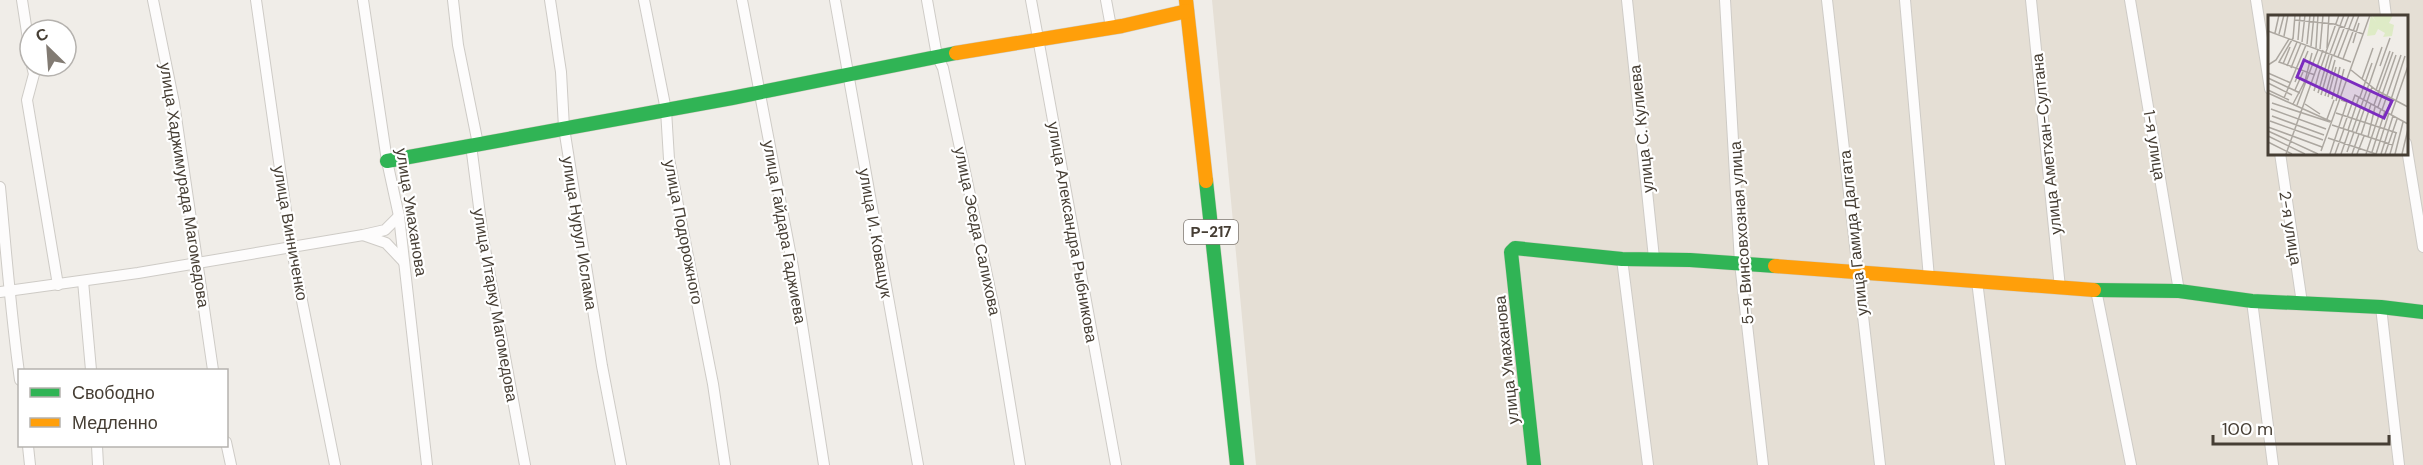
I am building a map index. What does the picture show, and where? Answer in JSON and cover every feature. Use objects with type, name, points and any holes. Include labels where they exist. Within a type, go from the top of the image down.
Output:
[{"type":"main road","points":[[387,161],[759,93],[937,56],[1111,27],[1186,6]]},
{"type":"main road","name":"Р-217","points":[[1186,6],[1237,465]]},
{"type":"main road","name":"улица Умаханова","points":[[1534,465],[1512,252],[1515,248],[1622,259]]},
{"type":"main road","points":[[1622,259],[1654,258],[1740,263],[2060,288],[2179,291],[2252,301],[2381,307],[2423,312]]},
{"type":"street","points":[[22,0],[25,18]]},
{"type":"street","name":"улица Хаджимурада Магомедова","points":[[153,0],[174,103],[200,262],[213,369]]},
{"type":"street","name":"улица Винниченко","points":[[256,0],[291,246],[335,465]]},
{"type":"street","name":"улица Умаханова","points":[[363,0],[387,161],[399,216],[428,465]]},
{"type":"street","name":"улица Итарку Магомедова","points":[[453,0],[474,145],[483,238],[525,465]]},
{"type":"street","name":"улица Нурул Ислама","points":[[550,0],[561,72],[564,128],[602,366],[621,465]]},
{"type":"street","name":"улица Подорожного","points":[[644,0],[666,110],[669,159],[713,384],[725,465]]},
{"type":"street","name":"улица Гайдара Гаджиева","points":[[742,0],[793,267],[824,465]]},
{"type":"street","name":"улица И. Коващук","points":[[835,0],[918,465]]},
{"type":"street","name":"улица Эседа Салихова","points":[[927,0],[937,56],[943,68],[995,313],[1020,465]]},
{"type":"street","name":"улица Александра Рыбникова","points":[[1031,0],[1116,465]]},
{"type":"street","points":[[1106,0],[1111,27]]},
{"type":"street","name":"улица С. Кулиева","points":[[1627,0],[1654,258]]},
{"type":"street","name":"5-я Винсовхозная улица","points":[[1725,0],[1740,263],[1763,465]]},
{"type":"street","name":"улица Гамида Далгата","points":[[1827,0],[1880,465]]},
{"type":"street","points":[[1905,0],[1929,278]]},
{"type":"street","name":"улица Аметхан-Султана","points":[[2031,0],[2060,288]]},
{"type":"street","name":"1-я улица","points":[[2130,0],[2179,291]]},
{"type":"street","points":[[2256,0],[2268,76]]},
{"type":"street","points":[[2384,0],[2386,15]]},
{"type":"street","points":[[33,78],[27,100],[58,285]]},
{"type":"street","name":"2-я улица","points":[[2280,154],[2302,303]]},
{"type":"street","points":[[2408,154],[2423,247]]},
{"type":"street","points":[[0,187],[6,227],[4,292],[18,369]]},
{"type":"street","points":[[4,292],[363,235],[385,230],[399,216]]},
{"type":"street","points":[[363,235],[386,243],[405,262]]},
{"type":"street","points":[[1622,259],[1648,465]]},
{"type":"street","points":[[83,281],[91,369]]},
{"type":"street","points":[[1977,281],[2000,465]]},
{"type":"street","points":[[2096,290],[2131,465]]},
{"type":"street","points":[[2252,301],[2273,465]]},
{"type":"street","points":[[2381,307],[2399,465]]},
{"type":"street","points":[[28,447],[30,465]]},
{"type":"street","points":[[97,447],[98,465]]},
{"type":"street","points":[[227,447],[231,465]]},
{"type":"shaded area","points":[[1212,0],[2423,0],[2423,465],[1256,465]]},
{"type":"traffic: fast","points":[[387,161],[732,98],[956,53]]},
{"type":"traffic: fast","points":[[1206,181],[1237,465]]},
{"type":"traffic: fast","points":[[1534,465],[1511,252],[1515,248],[1622,259],[1690,260],[1775,266]]},
{"type":"traffic: fast","points":[[2094,290],[2179,291],[2252,301],[2381,307],[2423,312]]},
{"type":"traffic: slow","points":[[1186,0],[1206,181]]},
{"type":"traffic: slow","points":[[956,53],[1122,26],[1187,11]]},
{"type":"traffic: slow","points":[[1775,266],[2094,290]]}]
